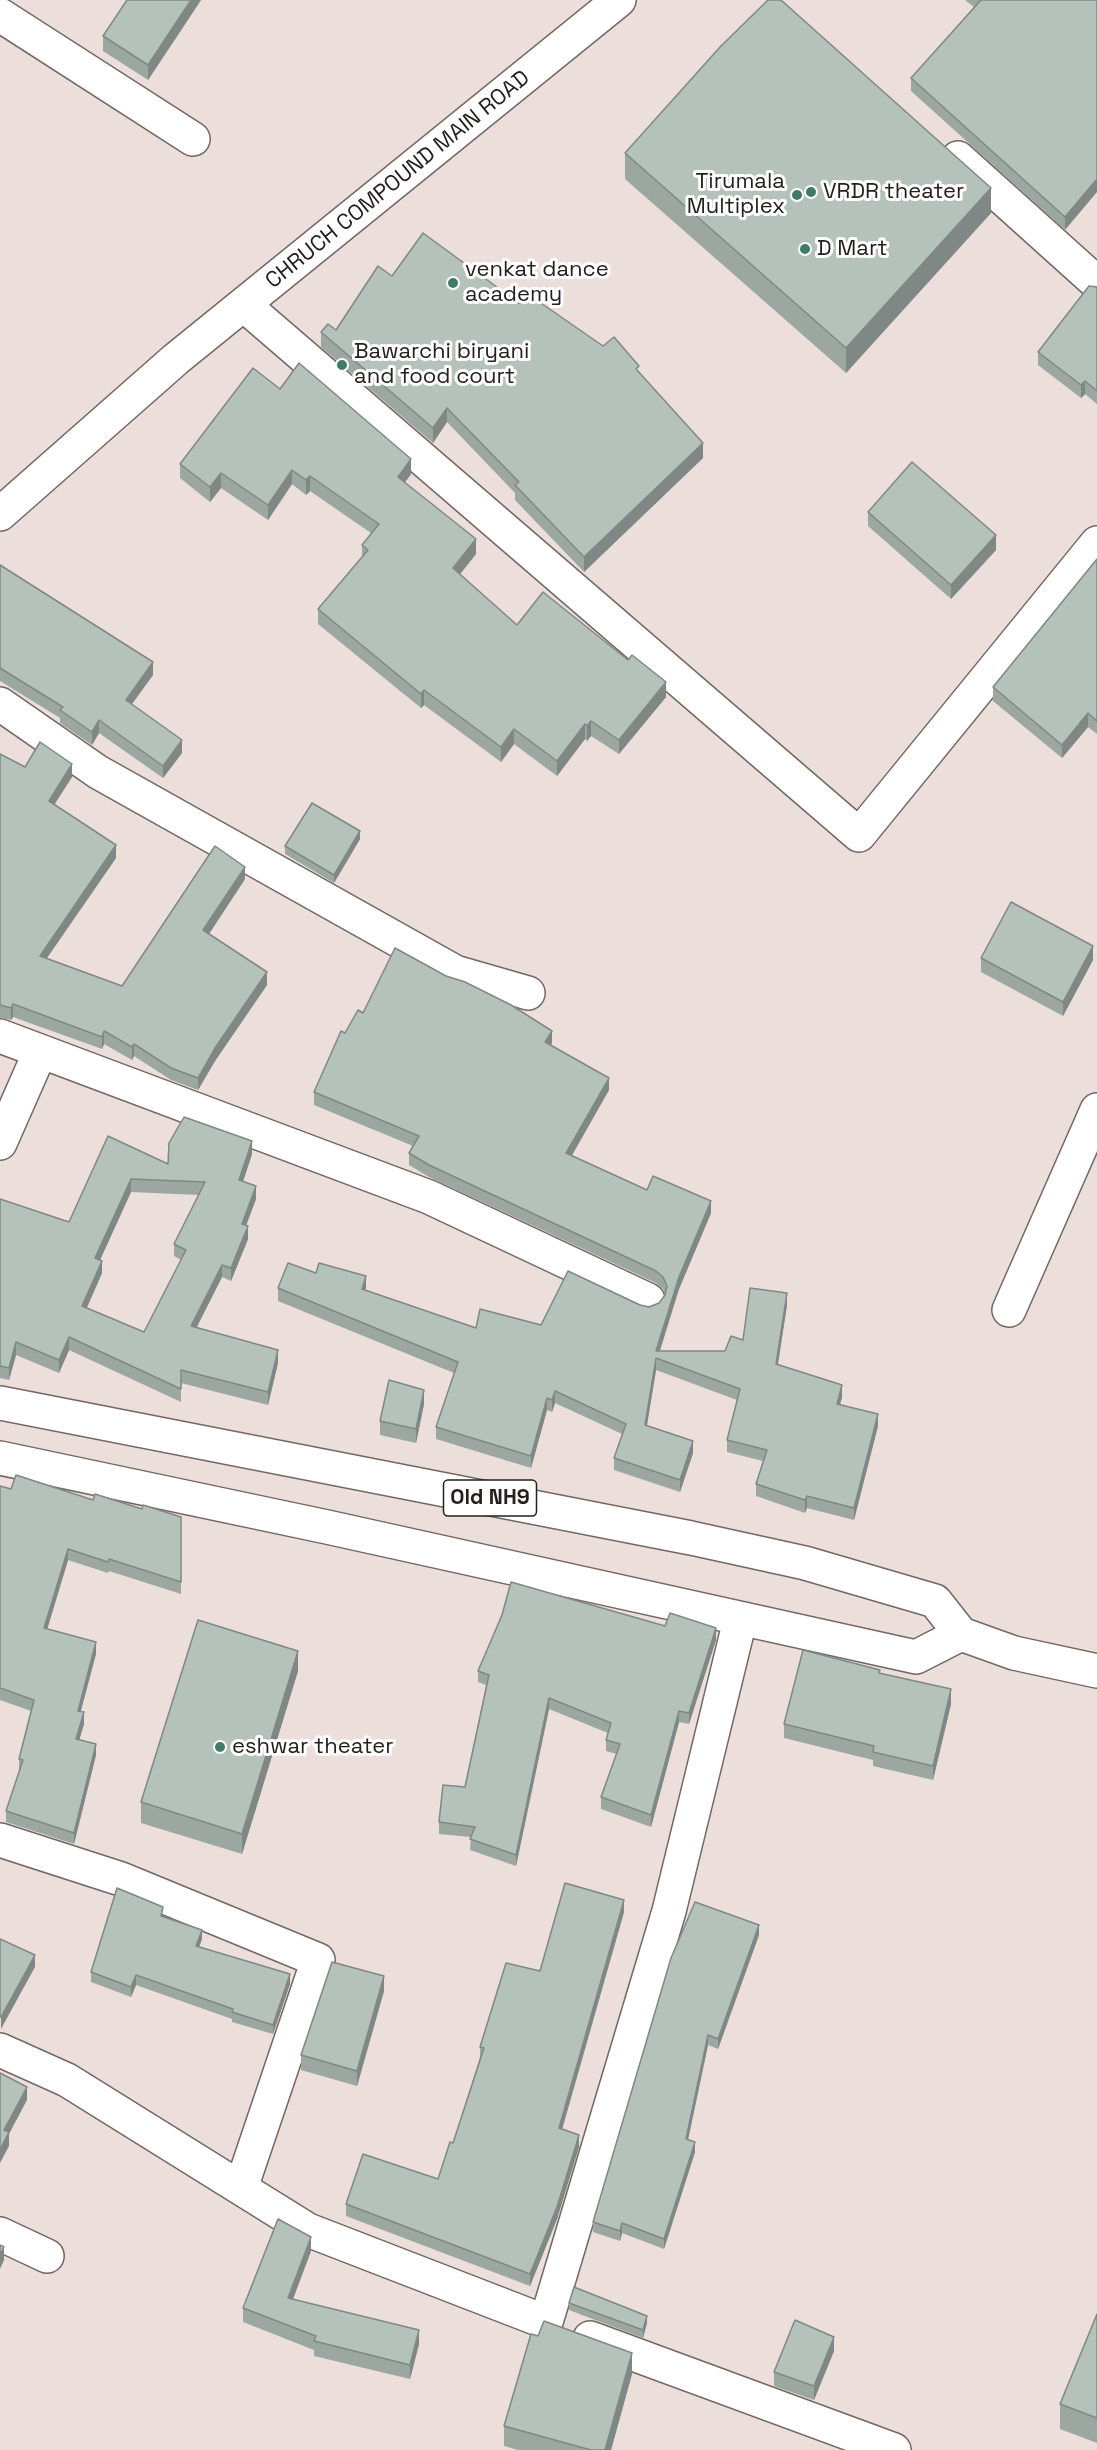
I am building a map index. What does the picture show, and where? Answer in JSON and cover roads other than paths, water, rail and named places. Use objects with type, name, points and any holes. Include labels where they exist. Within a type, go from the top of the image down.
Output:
[{"type":"street","name":"CHRUCH COMPOUND MAIN ROAD","points":[[0,514],[176,359],[620,0]]},
{"type":"street","points":[[0,15],[193,139]]},
{"type":"street","points":[[938,140],[1097,283]]},
{"type":"street","points":[[244,305],[859,835],[1097,543]]},
{"type":"street","points":[[0,704],[98,772],[455,972],[528,993]]},
{"type":"street","points":[[0,1036],[429,1197],[648,1300]]},
{"type":"street","points":[[0,1143],[40,1052]]},
{"type":"street","points":[[1009,1310],[1097,1110]]},
{"type":"street","name":"Old NH9","points":[[0,1403],[691,1538],[805,1563],[935,1601],[961,1634]]},
{"type":"street","points":[[0,1458],[327,1527],[740,1620],[916,1657],[961,1634],[1014,1653],[1097,1671]]},
{"type":"street","points":[[546,2322],[669,1911],[740,1620]]},
{"type":"street","points":[[0,1840],[121,1879],[318,1960],[241,2188]]},
{"type":"street","points":[[0,2050],[67,2080],[308,2230],[546,2322],[894,2450]]},
{"type":"street","points":[[0,2234],[46,2256]]},
{"type":"place","name":"VRDR theater","points":[[811,192]]},
{"type":"place","name":"Tirumala Multiplex","points":[[797,195]]},
{"type":"place","name":"D Mart","points":[[805,249]]},
{"type":"place","name":"venkat dance academy","points":[[453,283]]},
{"type":"place","name":"Bawarchi biryani and food court","points":[[342,365]]},
{"type":"place","name":"eshwar theater","points":[[220,1747]]}]
